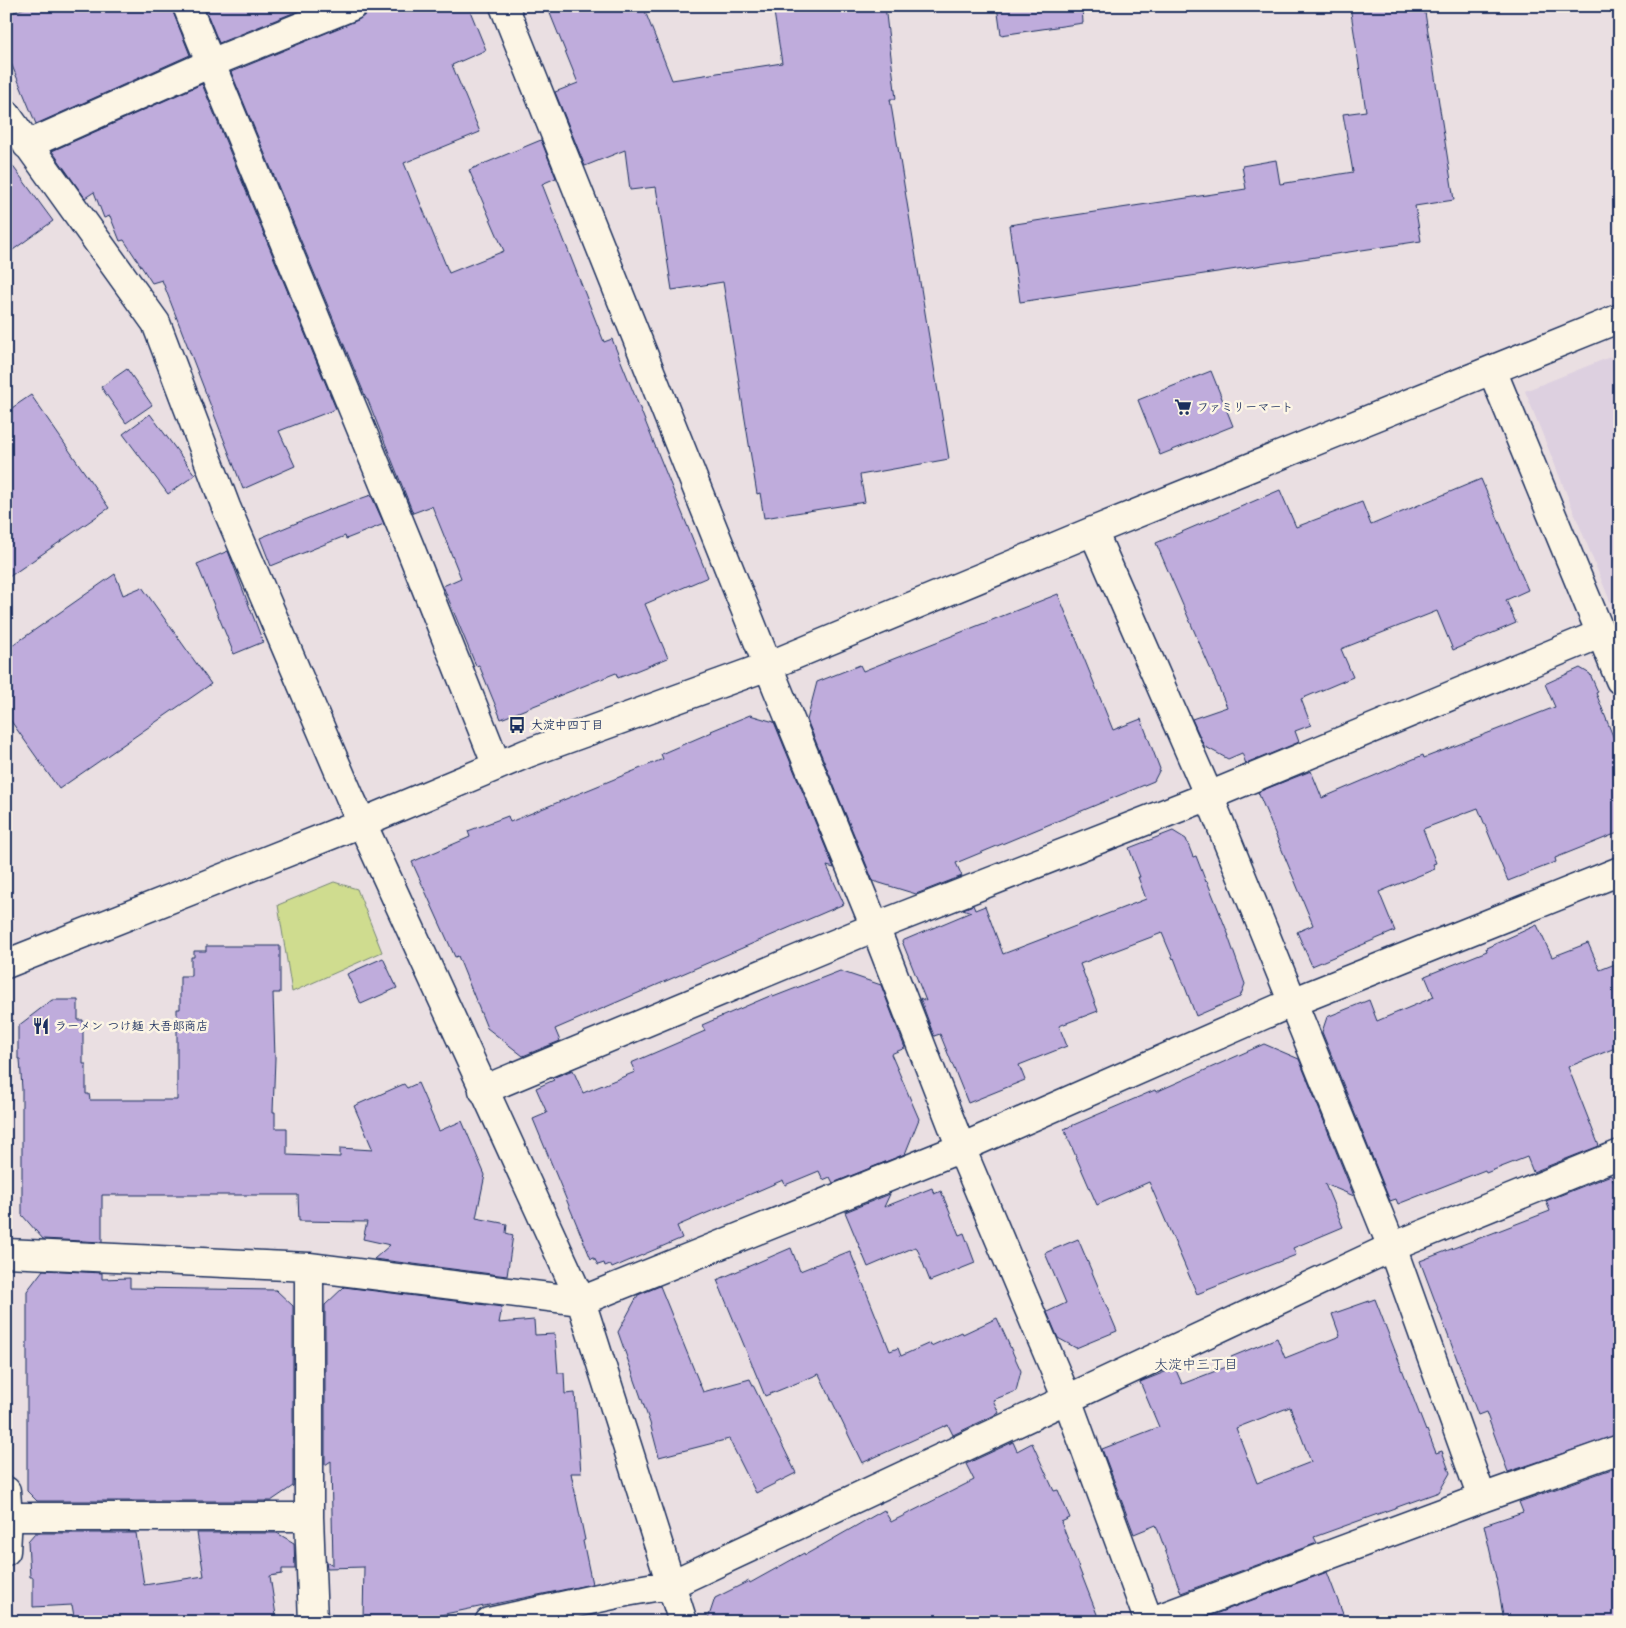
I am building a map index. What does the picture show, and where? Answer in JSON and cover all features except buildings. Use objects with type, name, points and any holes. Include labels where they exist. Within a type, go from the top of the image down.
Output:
[{"type":"street","points":[[187,6],[409,544],[497,766]]},
{"type":"street","points":[[27,145],[211,63],[351,6]]},
{"type":"street","points":[[504,6],[768,666],[875,927],[961,1148],[1067,1400],[1149,1622],[1482,1498],[1620,1449]]},
{"type":"street","points":[[6,114],[156,323],[226,507],[361,823],[581,1302],[683,1622]]},
{"type":"street","points":[[6,964],[361,823],[537,750],[768,666],[1093,531],[1620,318]]},
{"type":"street","points":[[1492,370],[1620,680]]},
{"type":"street","points":[[1093,531],[1209,796],[1392,1248],[1482,1498]]},
{"type":"street","points":[[483,1090],[875,927],[1209,796],[1600,634]]},
{"type":"street","points":[[6,1253],[309,1267],[581,1302],[961,1148],[1293,1002],[1620,871]]},
{"type":"street","points":[[493,1621],[672,1584],[1392,1248],[1620,1154]]},
{"type":"street","points":[[309,1267],[309,1517],[313,1622]]},
{"type":"street","points":[[6,1551],[7,1504],[309,1517]]},
{"type":"shaded area","points":[[1620,353],[1620,626],[1525,391]]},
{"type":"green space","points":[[334,882],[357,889],[382,952],[292,992],[278,905]]},
{"type":"place","name":"ファミリーマート","points":[[1183,407]]},
{"type":"place","name":"大淀中四丁目","points":[[517,725]]},
{"type":"place","name":"ラーメン つけ麺 大吾郎商店","points":[[41,1026]]},
{"type":"district","name":"大淀中三丁目","points":[[1196,1365]]}]
